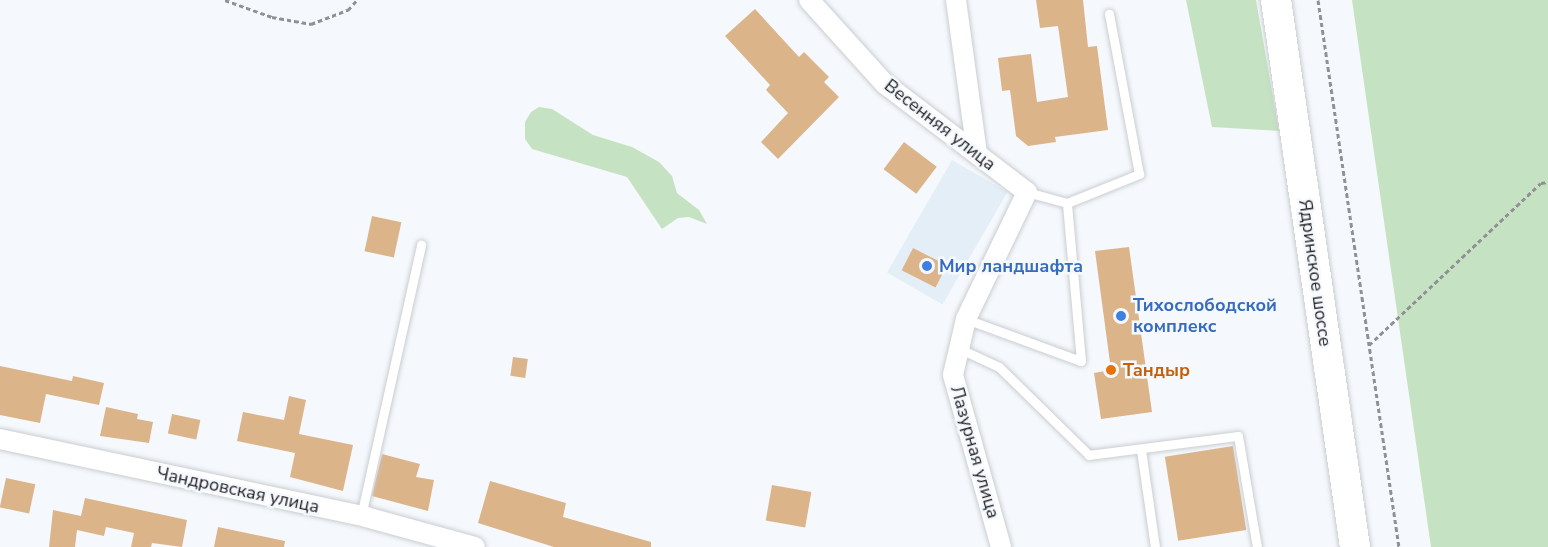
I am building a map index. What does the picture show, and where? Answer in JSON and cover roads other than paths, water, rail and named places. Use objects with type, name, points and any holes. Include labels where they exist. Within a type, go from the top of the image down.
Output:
[{"type":"main road","name":"Ядринское шоссе","points":[[1276,0],[1355,547]]},
{"type":"street","name":"Весенняя улица","points":[[809,0],[885,84],[1027,192]]},
{"type":"street","points":[[956,0],[977,153]]},
{"type":"street","name":"Лазурная улица","points":[[1001,547],[958,402],[953,375],[966,319],[1027,192]]},
{"type":"street","name":"Чандровская улица","points":[[0,439],[361,516],[475,547]]},
{"type":"lane","points":[[1027,192],[1067,203],[1139,174],[1109,14]]},
{"type":"lane","points":[[966,319],[1081,361],[1067,203]]},
{"type":"lane","points":[[361,516],[421,245]]},
{"type":"lane","points":[[958,348],[999,367],[1089,455],[1238,436],[1257,547]]},
{"type":"lane","points":[[1141,450],[1155,547]]},
{"type":"place","name":"Мир ландшафта","points":[[927,266]]},
{"type":"place","name":"Тихослободской комплекс","points":[[1121,316]]},
{"type":"place","name":"Тандыр","points":[[1111,370]]}]
